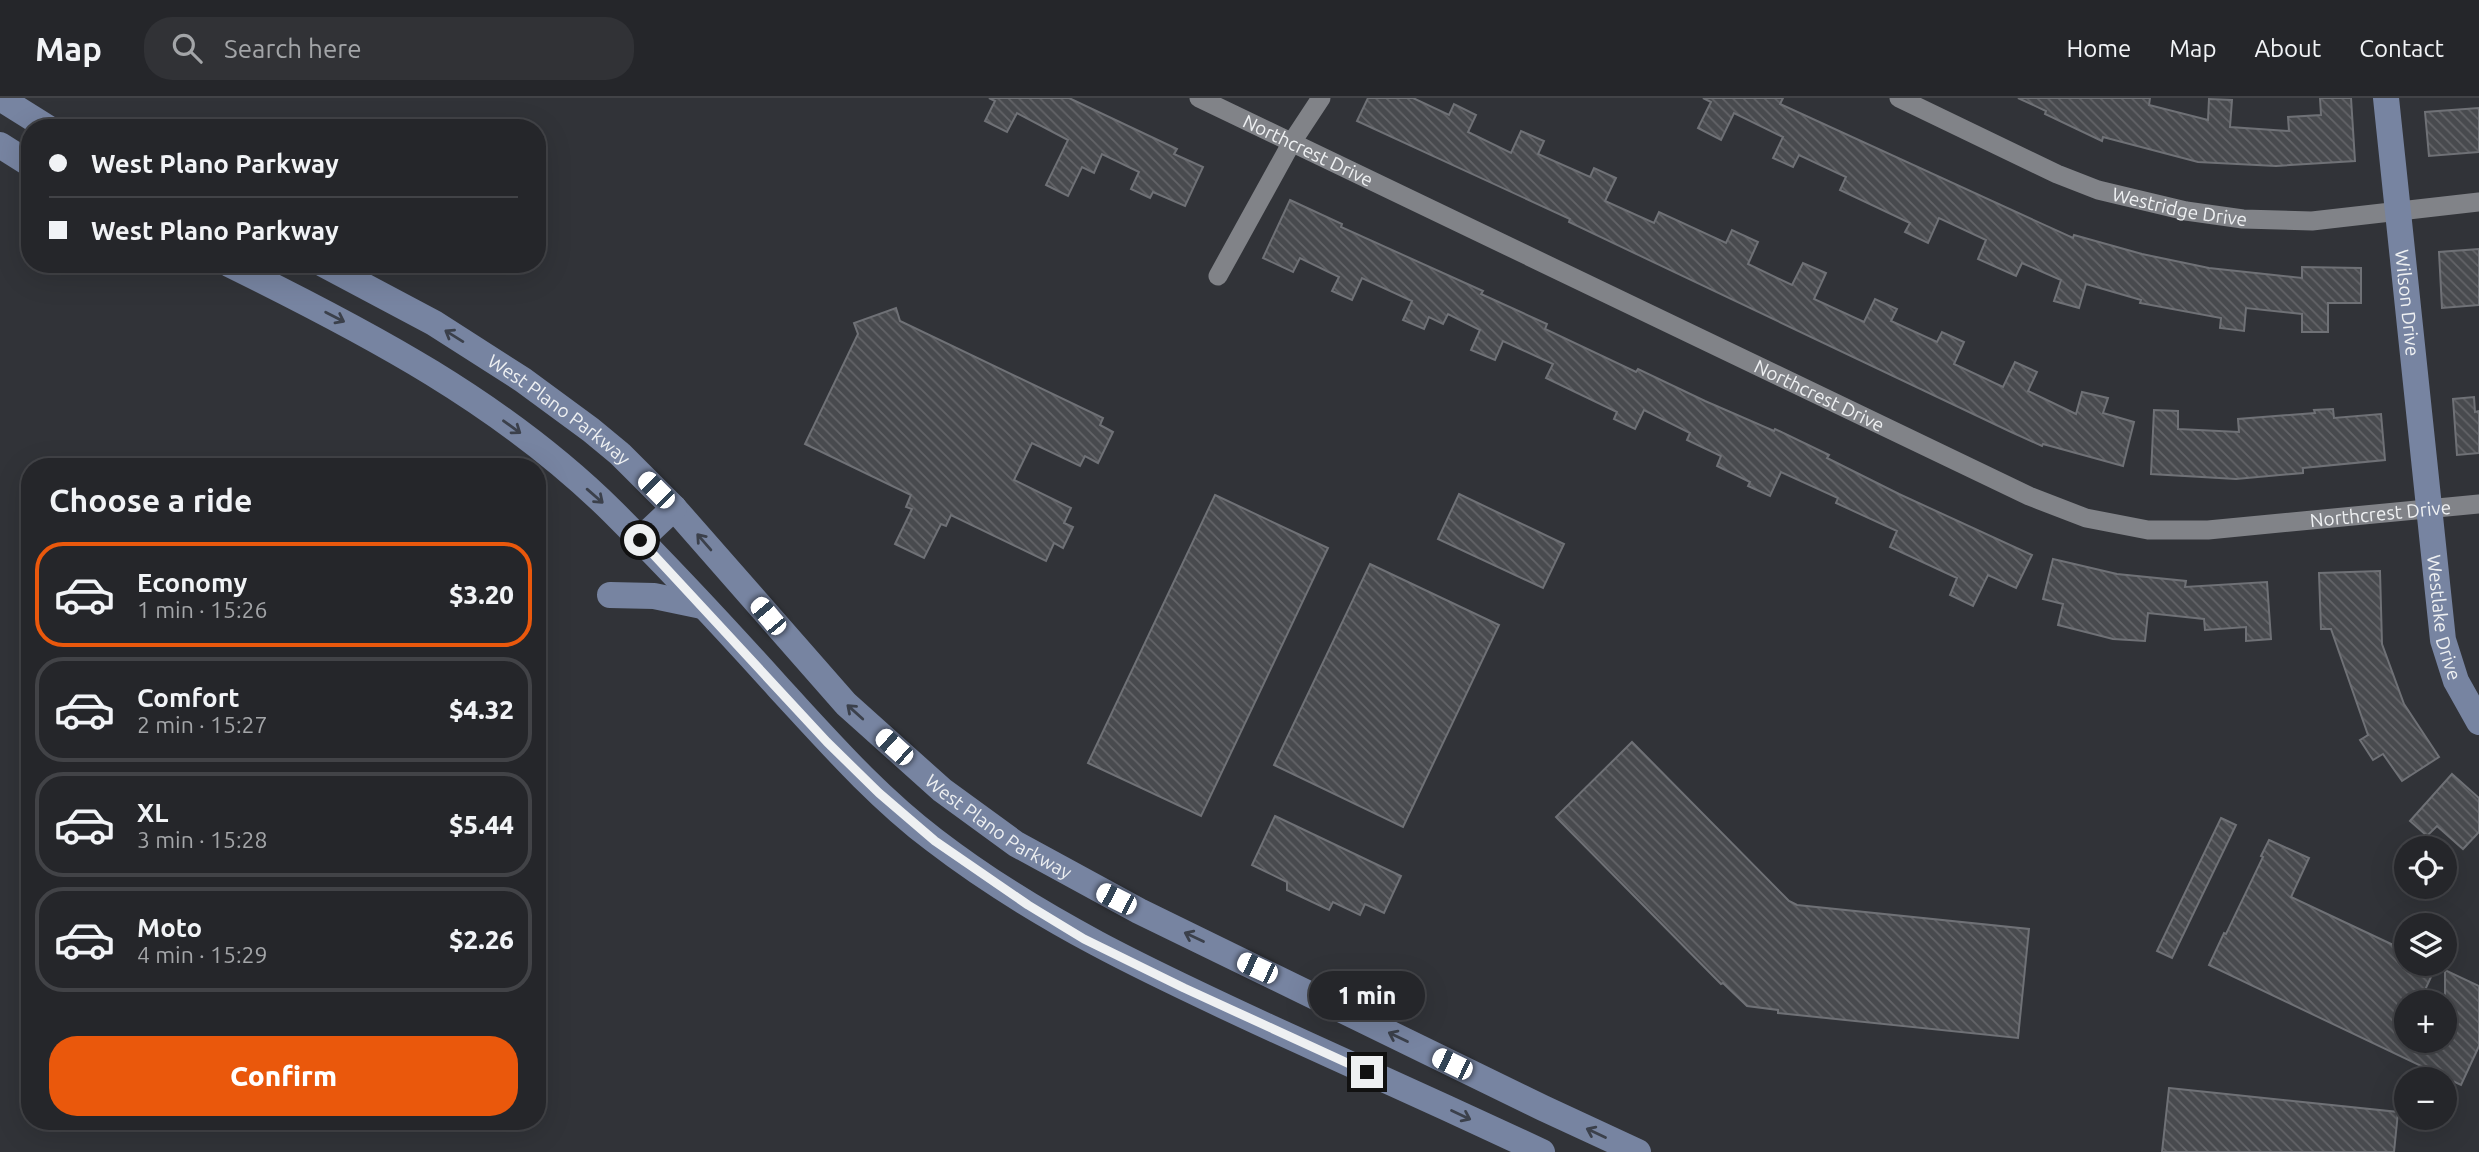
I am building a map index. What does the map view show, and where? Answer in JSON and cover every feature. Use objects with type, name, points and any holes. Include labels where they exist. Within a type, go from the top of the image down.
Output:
[{"type":"main road","points":[[0,98],[34,119]]},
{"type":"main road","name":"Wilson Drive","points":[[2386,98],[2428,509]]},
{"type":"main road","points":[[0,145],[21,158]]},
{"type":"main road","name":"West Plano Parkway","points":[[247,273],[379,340],[475,400],[531,440],[611,510],[865,780],[935,841],[1028,905],[1084,939],[1184,988],[1539,1151]]},
{"type":"main road","name":"West Plano Parkway","points":[[341,273],[397,302],[523,380],[620,454],[674,508],[846,704],[942,790],[1016,844],[1139,911],[1638,1152]]},
{"type":"main road","points":[[379,340],[397,302]]},
{"type":"main road","points":[[640,540],[674,508]]},
{"type":"main road","name":"Westlake Drive","points":[[2428,509],[2443,640],[2456,681],[2479,722]]},
{"type":"main road","points":[[610,595],[654,596],[702,606]]},
{"type":"main road","points":[[1508,1137],[1526,1100]]},
{"type":"main road","points":[[1539,1151],[1555,1114]]},
{"type":"street","name":"Northcrest Drive","points":[[1199,98],[2029,496],[2086,518],[2148,530],[2208,530],[2479,504]]},
{"type":"street","points":[[1218,276],[1292,142],[1321,98]]},
{"type":"street","name":"Westridge Drive","points":[[1899,98],[2057,174],[2098,190],[2186,211],[2243,219],[2312,221],[2479,202]]},
{"type":"building","points":[[989,98],[1069,98],[1177,149],[1174,154],[1203,167],[1185,206],[1153,192],[1150,198],[1131,189],[1139,172],[1102,154],[1094,173],[1082,167],[1068,196],[1046,185],[1068,140],[1017,113],[1007,132],[985,121],[995,101]]},
{"type":"building","points":[[1368,98],[1413,98],[1449,115],[1454,104],[1476,115],[1468,132],[1511,153],[1521,131],[1544,141],[1538,154],[1590,177],[1594,168],[1616,178],[1605,201],[1654,223],[1659,212],[1726,243],[1732,230],[1758,242],[1748,264],[1792,285],[1803,263],[1826,273],[1814,299],[1864,322],[1875,299],[1897,309],[1891,321],[1937,342],[1942,332],[1964,342],[1954,364],[2003,387],[2015,362],[2037,372],[2028,391],[2076,414],[2082,392],[2108,398],[2103,413],[2134,422],[2123,466],[2043,444],[2042,446],[1569,222],[1570,219],[1357,121]]},
{"type":"building","points":[[1703,98],[1783,98],[1780,104],[2073,238],[2074,235],[2142,254],[2209,268],[2302,278],[2302,267],[2361,268],[2361,303],[2328,303],[2328,332],[2302,332],[2302,314],[2246,308],[2244,331],[2220,328],[2221,318],[2140,303],[2141,300],[2086,284],[2079,308],[2054,301],[2061,280],[2022,263],[2016,276],[1978,259],[1986,240],[1939,218],[1928,243],[1905,232],[1910,223],[1840,190],[1846,177],[1799,155],[1793,167],[1773,158],[1783,137],[1734,113],[1721,140],[1698,128],[1711,102]]},
{"type":"building","points":[[2018,98],[2150,98],[2149,105],[2208,120],[2209,99],[2232,100],[2230,127],[2289,131],[2288,117],[2321,115],[2320,98],[2351,98],[2355,161],[2276,166],[2198,162],[2103,137],[2102,141]]},
{"type":"building","points":[[2479,108],[2479,152],[2429,156],[2425,112]]},
{"type":"building","points":[[1290,200],[1342,224],[1341,227],[1483,291],[1481,294],[1547,324],[1545,329],[1636,372],[1638,369],[1705,401],[1774,431],[1775,429],[1899,494],[2032,555],[2016,588],[1988,575],[1973,606],[1950,595],[1957,578],[1890,547],[1897,531],[1836,503],[1838,498],[1781,472],[1770,496],[1748,486],[1750,482],[1717,466],[1721,456],[1687,440],[1690,433],[1644,410],[1635,429],[1614,419],[1617,412],[1546,378],[1553,364],[1503,341],[1495,360],[1471,350],[1480,330],[1448,314],[1443,324],[1429,317],[1424,329],[1403,320],[1412,301],[1362,278],[1352,300],[1332,291],[1339,277],[1300,258],[1293,272],[1263,258]]},
{"type":"building","points":[[2479,249],[2479,305],[2442,308],[2439,252]]},
{"type":"building","points":[[896,308],[900,321],[1103,418],[1100,425],[1113,432],[1098,463],[1085,456],[1080,466],[1032,443],[1014,480],[1071,508],[1064,523],[1073,527],[1063,548],[1054,543],[1046,561],[951,515],[946,526],[941,524],[924,558],[895,544],[912,509],[906,507],[911,495],[805,444],[858,334],[854,323]]},
{"type":"building","points":[[2474,397],[2475,412],[2479,411],[2479,453],[2457,455],[2453,399]]},
{"type":"building","points":[[2333,409],[2334,418],[2381,414],[2385,460],[2303,468],[2303,473],[2236,479],[2151,474],[2154,410],[2178,411],[2178,429],[2239,432],[2238,419]]},
{"type":"building","points":[[1459,494],[1564,544],[1543,588],[1438,539]]},
{"type":"building","points":[[1215,495],[1328,548],[1201,816],[1088,763]]},
{"type":"building","points":[[2053,559],[2117,574],[2186,581],[2185,587],[2267,582],[2271,639],[2246,641],[2246,627],[2205,630],[2204,619],[2148,613],[2145,641],[2113,639],[2058,625],[2063,604],[2043,599]]},
{"type":"building","points":[[1370,564],[1499,625],[1403,827],[1274,765]]},
{"type":"building","points":[[2380,571],[2382,644],[2404,704],[2439,757],[2402,781],[2383,754],[2373,760],[2360,740],[2368,735],[2331,629],[2321,629],[2319,573]]},
{"type":"building","points":[[1632,742],[1789,901],[1797,905],[2029,929],[2018,1038],[1778,1013],[1778,1010],[1747,1006],[1721,984],[1556,817]]},
{"type":"building","points":[[2452,774],[2479,798],[2479,832],[2463,849],[2457,844],[2457,836],[2448,836],[2437,826],[2427,836],[2410,821]]},
{"type":"building","points":[[1275,816],[1401,876],[1384,913],[1365,904],[1360,915],[1333,902],[1329,910],[1287,890],[1287,882],[1252,865]]},
{"type":"building","points":[[2221,818],[2236,825],[2172,958],[2157,951]]},
{"type":"building","points":[[2269,840],[2309,858],[2291,897],[2394,945],[2394,976],[2431,976],[2425,990],[2394,990],[2394,1053],[2457,1053],[2457,990],[2445,990],[2445,976],[2457,976],[2479,986],[2479,1046],[2461,1085],[2457,1083],[2457,1067],[2423,1067],[2209,965],[2263,857],[2261,856]]},
{"type":"building","points":[[2169,1088],[2394,1112],[2394,1130],[2396,1130],[2394,1152],[2162,1152]]},
{"type":"route","points":[[640,540],[827,742],[879,793],[935,841],[1028,905],[1084,939],[1367,1072]]}]
